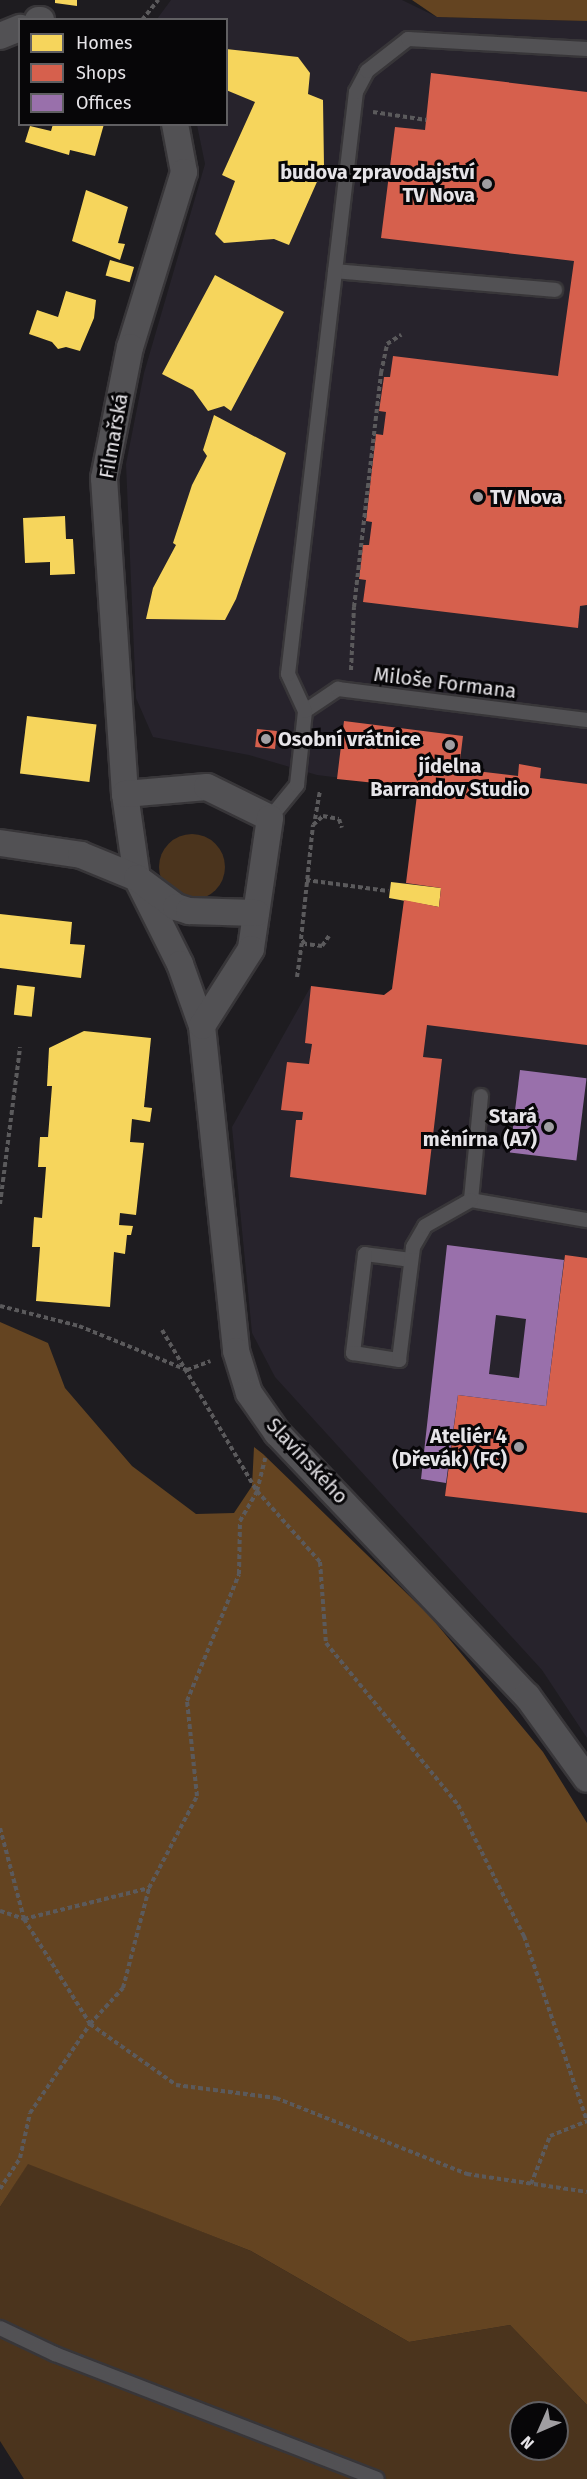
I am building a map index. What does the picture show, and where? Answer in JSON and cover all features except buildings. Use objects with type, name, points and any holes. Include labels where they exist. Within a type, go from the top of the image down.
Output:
[{"type":"street","points":[[0,36],[18,29]]},
{"type":"street","name":"Filmařská","points":[[137,878],[124,794],[104,478],[130,347],[184,172],[175,126]]},
{"type":"street","points":[[124,794],[207,787],[270,818],[251,949],[202,1026]]},
{"type":"street","points":[[0,843],[81,855],[137,878],[182,909],[256,913]]},
{"type":"street","name":"Slavínského","points":[[137,878],[180,964],[202,1026],[236,1351],[249,1393],[277,1433],[527,1696],[587,1779]]},
{"type":"lane","points":[[270,818],[297,785],[305,711],[288,674],[356,92],[367,71],[408,39],[587,49]]},
{"type":"lane","points":[[335,271],[555,290]]},
{"type":"lane","name":"Miloše Formana","points":[[305,711],[338,689],[587,720]]},
{"type":"lane","points":[[471,1200],[481,1096]]},
{"type":"lane","points":[[411,1260],[365,1254],[353,1353],[399,1360],[413,1247],[425,1226],[471,1200],[587,1220]]},
{"type":"lane","points":[[0,2328],[55,2354],[377,2479]]},
{"type":"path","points":[[144,18],[158,0]]},
{"type":"path","points":[[355,110],[426,120]]},
{"type":"path","points":[[351,671],[354,607],[387,344],[401,335]]},
{"type":"path","points":[[297,977],[306,880],[320,791]]},
{"type":"path","points":[[315,821],[323,816],[336,818],[342,828]]},
{"type":"path","points":[[306,880],[388,891]]},
{"type":"path","points":[[302,942],[322,946],[329,936]]},
{"type":"path","points":[[0,1204],[20,1047]]},
{"type":"path","points":[[0,1306],[79,1326],[187,1370],[236,1351]]},
{"type":"path","points":[[162,1330],[257,1491],[320,1562],[326,1643],[458,1805],[524,1936],[587,2121],[550,2136],[531,2184]]},
{"type":"path","points":[[0,2189],[20,2158],[30,2113],[90,2024],[123,1988],[149,1888],[196,1796],[187,1701],[239,1574],[240,1521],[257,1491]]},
{"type":"path","points":[[0,1828],[24,1919],[90,2024],[176,2085],[276,2098],[467,2174],[587,2192]]},
{"type":"path","points":[[0,1911],[24,1919],[149,1888]]},
{"type":"shaded area","points":[[171,0],[402,0],[437,17],[587,21],[587,1738],[542,1670],[275,1377],[252,1333],[232,1127],[311,986],[384,995],[392,989],[404,901],[389,898],[389,887],[391,882],[406,883],[417,795],[414,787],[317,775],[249,755],[153,737],[136,698],[126,464],[144,373],[205,164],[197,126],[228,126],[228,18],[158,18]]},
{"type":"shaded area","points":[[412,0],[587,0],[587,21],[437,17]]},
{"type":"shaded area","points":[[185,834],[199,834],[211,839],[220,848],[225,867],[223,880],[216,891],[199,900],[185,900],[173,895],[164,886],[159,874],[159,860],[164,848],[173,839]]},
{"type":"shaded area","points":[[0,1322],[48,1343],[65,1388],[132,1466],[196,1514],[234,1513],[252,1486],[254,1447],[263,1454],[430,1616],[543,1752],[587,1823],[587,2405],[510,2325],[409,2342],[251,2251],[28,2164],[0,2207]]},
{"type":"shaded area","points":[[28,2163],[251,2251],[409,2342],[510,2325],[587,2405],[587,2479],[24,2479],[0,2441],[0,2207]]},
{"type":"place","name":"budova zpravodajství TV Nova","points":[[487,184]]},
{"type":"place","name":"TV Nova","points":[[478,497]]},
{"type":"place","name":"Osobní vrátnice","points":[[266,739]]},
{"type":"place","name":"jídelna Barrandov Studio","points":[[450,745]]},
{"type":"place","name":"Stará měnírna (A7)","points":[[549,1127]]},
{"type":"place","name":"Ateliér 4 (Dřevák) (FC)","points":[[519,1447]]}]
